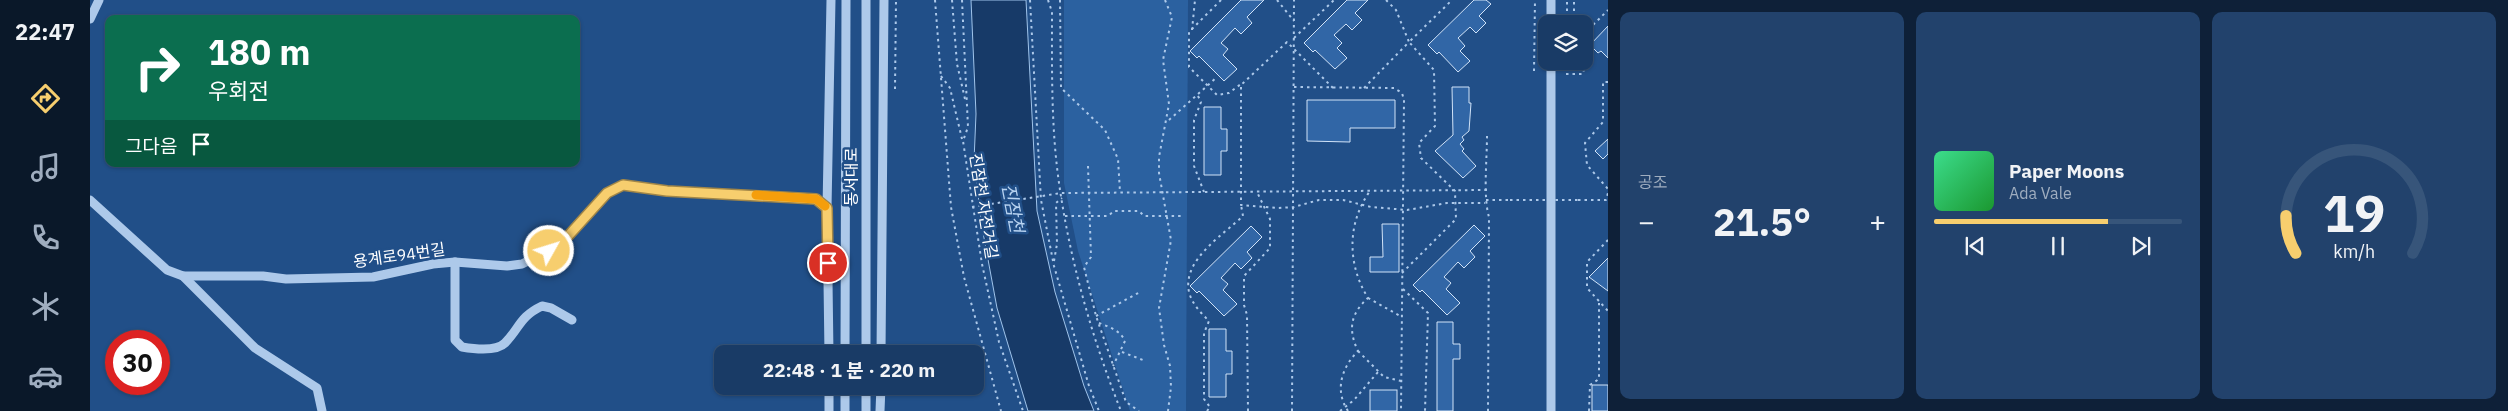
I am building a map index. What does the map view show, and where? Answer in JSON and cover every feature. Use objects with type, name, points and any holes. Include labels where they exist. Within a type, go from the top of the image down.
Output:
[{"type":"street","points":[[90,19],[99,0]]},
{"type":"street","points":[[829,345],[827,208],[832,0]]},
{"type":"street","name":"동서대로","points":[[845,345],[846,0]]},
{"type":"street","name":"동서대로","points":[[866,0],[866,345]]},
{"type":"street","points":[[881,345],[886,31],[884,0]]},
{"type":"street","points":[[886,31],[890,0]]},
{"type":"street","points":[[1551,0],[1551,15]]},
{"type":"street","points":[[1551,70],[1551,411]]},
{"type":"street","name":"용계로94번길","points":[[90,200],[167,270],[183,276],[263,276],[286,279],[373,277],[433,264],[455,262],[507,266],[522,264],[560,245],[607,193],[623,185],[667,191],[816,199],[827,208]]},
{"type":"street","points":[[455,262],[455,340],[462,347],[494,347],[504,344],[518,324],[542,306],[551,308],[572,320]]},
{"type":"street","points":[[183,276],[255,348],[317,388],[322,411]]},
{"type":"street","points":[[829,395],[830,411]]},
{"type":"street","points":[[845,395],[845,411]]},
{"type":"street","points":[[866,395],[866,411]]},
{"type":"street","points":[[880,411],[881,395]]},
{"type":"path","points":[[895,89],[896,0]]},
{"type":"path","points":[[935,0],[951,207],[964,277],[1001,411]]},
{"type":"path","points":[[952,0],[957,64],[966,103]]},
{"type":"path","name":"진잠천 자전거길","points":[[962,0],[968,127],[963,141],[972,207],[999,342],[1023,411]]},
{"type":"path","points":[[1030,0],[1041,197],[1054,263],[1089,386],[1099,411]]},
{"type":"path","points":[[1048,0],[1052,12],[1053,99],[1064,216],[1096,340],[1122,411]]},
{"type":"path","points":[[1060,0],[1061,88],[1105,130],[1118,158],[1120,192]]},
{"type":"path","points":[[1165,0],[1172,17],[1163,60],[1169,104],[1159,157],[1159,173],[1171,240],[1160,308],[1164,345],[1170,366],[1171,387],[1168,411]]},
{"type":"path","points":[[1192,30],[1195,0]]},
{"type":"path","points":[[1221,0],[1189,32],[1189,68],[1217,95],[1229,93],[1243,83],[1287,42],[1333,88]]},
{"type":"path","points":[[1276,0],[1294,21]]},
{"type":"path","points":[[1292,411],[1294,0]]},
{"type":"path","points":[[1294,38],[1334,0]]},
{"type":"path","points":[[1386,0],[1396,10],[1409,42],[1434,70],[1435,126],[1419,143],[1421,158],[1455,190],[1456,203],[1456,219],[1402,273]]},
{"type":"path","points":[[1364,88],[1452,0]]},
{"type":"path","points":[[1534,71],[1535,0]]},
{"type":"path","points":[[1567,0],[1567,15]]},
{"type":"path","points":[[1574,0],[1574,15]]},
{"type":"path","points":[[1593,25],[1608,10]]},
{"type":"path","points":[[1566,70],[1566,74],[1583,74],[1584,70]]},
{"type":"path","points":[[941,76],[950,88],[963,141]]},
{"type":"path","points":[[1167,122],[1217,77]]},
{"type":"path","points":[[1608,77],[1603,82],[1603,122],[1585,142],[1587,165],[1608,189]]},
{"type":"path","points":[[1603,82],[1608,82]]},
{"type":"path","points":[[1207,411],[1210,407],[1204,399],[1204,333],[1209,321],[1195,305],[1189,285],[1194,262],[1243,216],[1241,205],[1241,85],[1243,83]]},
{"type":"path","points":[[1294,87],[1394,88],[1402,93],[1404,100],[1401,411]]},
{"type":"path","points":[[1198,96],[1201,102],[1194,120],[1194,166],[1204,192]]},
{"type":"path","points":[[1487,136],[1487,190],[1485,203],[1489,217],[1488,411]]},
{"type":"path","points":[[1088,166],[1090,257],[1084,267],[1096,316],[1126,402],[1139,411]]},
{"type":"path","points":[[972,207],[1061,193],[1088,192],[1487,190]]},
{"type":"path","points":[[1370,191],[1360,204],[1355,216],[1353,231],[1354,265],[1368,298],[1402,317]]},
{"type":"path","points":[[1248,411],[1247,315],[1244,305],[1244,276],[1270,248],[1270,220],[1257,192]]},
{"type":"path","points":[[1486,200],[1607,200],[1608,193]]},
{"type":"path","points":[[1054,263],[1057,244],[1056,203],[1062,198]]},
{"type":"path","points":[[1241,205],[1265,208],[1294,207],[1319,200],[1343,200],[1403,210],[1456,203],[1485,203]]},
{"type":"path","points":[[1064,216],[1108,216],[1114,211],[1139,211],[1144,216],[1183,216]]},
{"type":"path","points":[[1608,240],[1587,262],[1587,288],[1608,311]]},
{"type":"path","points":[[1402,288],[1428,313],[1425,411]]},
{"type":"path","points":[[1096,316],[1140,292]]},
{"type":"path","points":[[1368,298],[1359,306],[1351,320],[1351,330],[1358,351],[1384,377],[1402,381]]},
{"type":"path","points":[[1590,411],[1590,385],[1599,379],[1599,303]]},
{"type":"path","points":[[1099,323],[1122,335],[1125,341],[1113,367]]},
{"type":"path","points":[[1348,411],[1345,408],[1341,391],[1342,376],[1347,362],[1358,351]]},
{"type":"path","points":[[1121,352],[1143,360]]},
{"type":"path","points":[[1340,411],[1378,372]]},
{"type":"shaded area","points":[[1064,0],[1188,0],[1186,411],[1130,411],[1078,251],[1064,183]]},
{"type":"water","name":"진잠천","points":[[971,0],[1026,0],[1037,211],[1055,292],[1084,386],[1094,411],[1028,411],[997,308],[982,227],[974,161],[976,114]]},
{"type":"building","points":[[1241,0],[1264,0],[1247,17],[1252,23],[1241,34],[1235,28],[1221,43],[1228,49],[1223,55],[1237,69],[1224,81],[1199,56],[1197,58],[1190,51]]},
{"type":"building","points":[[1347,0],[1368,0],[1355,13],[1362,20],[1352,30],[1346,24],[1334,35],[1342,43],[1337,48],[1347,58],[1335,69],[1315,50],[1313,52],[1304,43]]},
{"type":"building","points":[[1474,0],[1486,0],[1491,4],[1479,16],[1486,23],[1476,33],[1470,27],[1458,38],[1465,46],[1460,51],[1470,61],[1458,72],[1439,52],[1437,54],[1428,45]]},
{"type":"building","points":[[1608,26],[1608,58],[1601,51],[1598,53],[1593,48],[1593,42]]},
{"type":"building","points":[[1452,87],[1469,87],[1469,103],[1471,103],[1469,131],[1462,137],[1464,140],[1460,144],[1464,149],[1462,151],[1476,166],[1463,178],[1435,151],[1453,135]]},
{"type":"building","points":[[1307,100],[1395,100],[1395,128],[1350,128],[1350,142],[1307,141]]},
{"type":"building","points":[[1204,107],[1221,107],[1221,129],[1227,129],[1227,151],[1221,151],[1221,175],[1204,175]]},
{"type":"building","points":[[1608,139],[1608,154],[1603,159],[1595,151]]},
{"type":"building","points":[[1382,224],[1399,224],[1399,272],[1370,272],[1370,257],[1383,257]]},
{"type":"building","points":[[1474,225],[1485,236],[1470,251],[1475,257],[1464,268],[1458,262],[1444,277],[1451,283],[1446,289],[1460,303],[1447,315],[1422,290],[1420,292],[1413,285]]},
{"type":"building","points":[[1251,226],[1262,237],[1247,252],[1252,258],[1241,269],[1235,263],[1221,278],[1228,284],[1223,290],[1237,304],[1224,316],[1199,291],[1197,293],[1190,286]]},
{"type":"building","points":[[1608,258],[1608,291],[1589,277]]},
{"type":"building","points":[[1437,322],[1453,322],[1453,344],[1460,344],[1460,359],[1453,359],[1453,411],[1437,411]]},
{"type":"building","points":[[1209,329],[1226,329],[1226,351],[1232,351],[1232,374],[1226,374],[1226,397],[1209,397]]},
{"type":"building","points":[[1592,385],[1608,385],[1608,411],[1592,411]]},
{"type":"building","points":[[1370,390],[1397,390],[1397,411],[1370,411]]},
{"type":"slow traffic","points":[[756,195],[816,199],[825,206]]},
{"type":"route","points":[[549,251],[560,245],[607,193],[623,185],[667,191],[816,199],[827,208],[828,263]]}]
